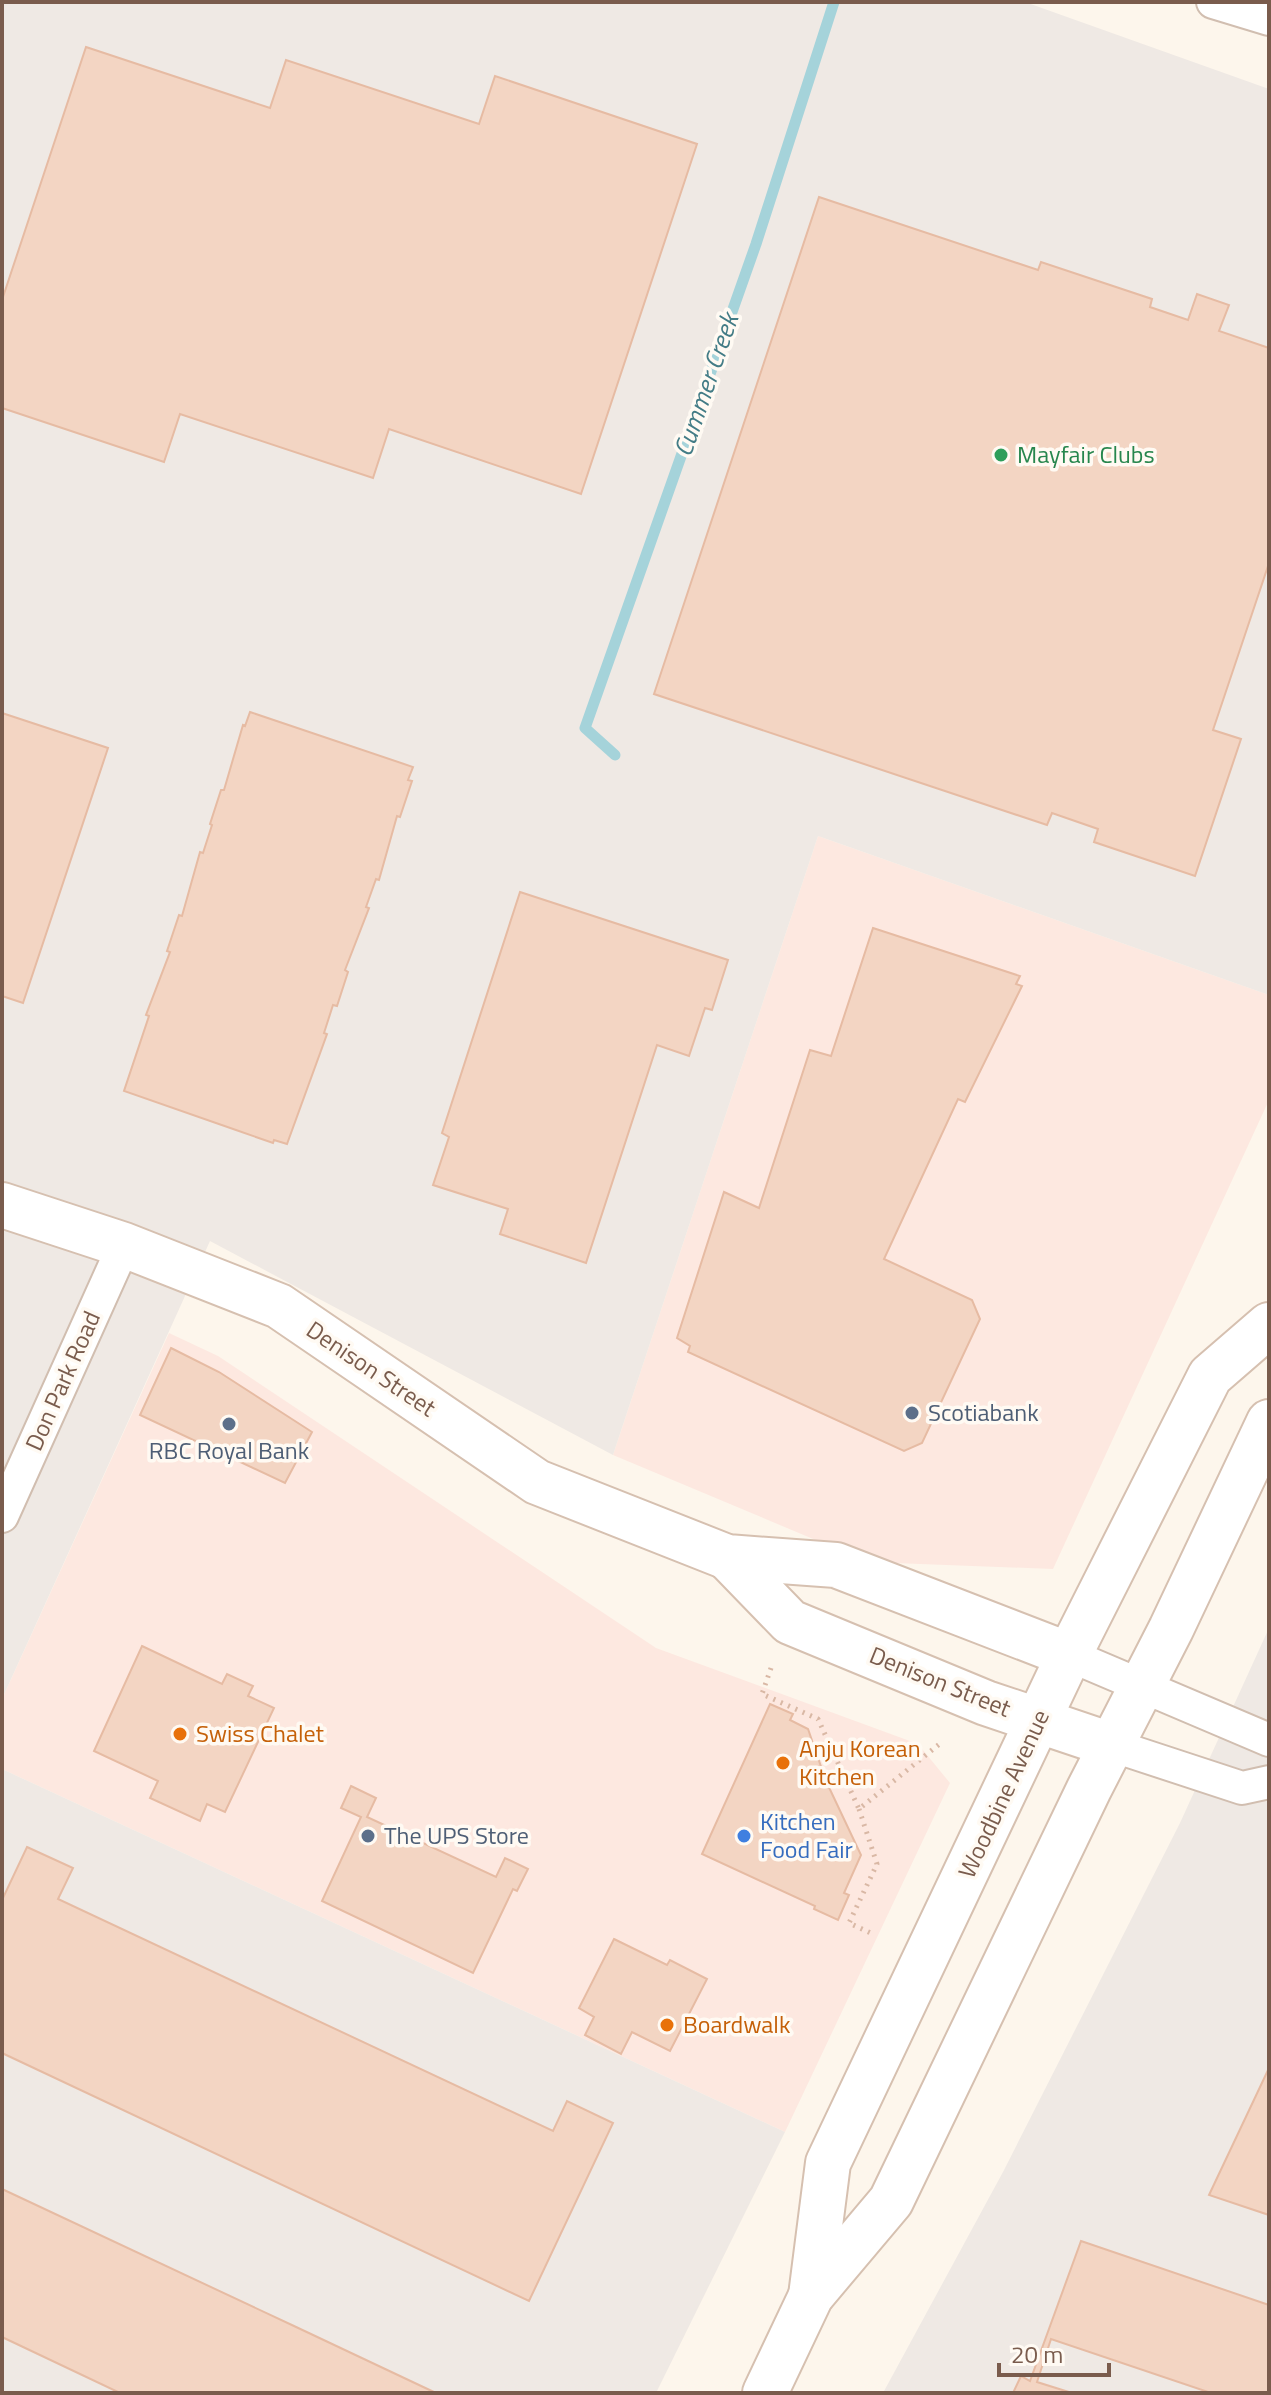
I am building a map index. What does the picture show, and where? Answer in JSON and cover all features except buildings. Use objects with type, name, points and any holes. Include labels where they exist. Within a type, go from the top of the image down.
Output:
[{"type":"main road","name":"Denison Street","points":[[2,1205],[124,1245],[279,1306],[537,1482],[727,1557],[836,1565],[1069,1655]]},
{"type":"main road","name":"Woodbine Avenue","points":[[811,2296],[828,2163],[1069,1655],[1210,1376],[1269,1325]]},
{"type":"main road","name":"Woodbine Avenue","points":[[765,2393],[811,2296],[891,2201],[1269,1422]]},
{"type":"main road","name":"Denison Street","points":[[727,1557],[790,1622],[986,1703],[1111,1745]]},
{"type":"street","points":[[1213,2],[1269,19]]},
{"type":"street","name":"Don Park Road","points":[[2,1516],[124,1245]]},
{"type":"street","name":"Denison Street","points":[[1069,1655],[1269,1740]]},
{"type":"street","name":"Denison Street","points":[[1111,1745],[1242,1788],[1269,1782]]},
{"type":"path","points":[[771,1668],[762,1694],[818,1719],[859,1809],[877,1864],[849,1923],[875,1935]]},
{"type":"path","points":[[859,1809],[942,1742]]},
{"type":"shaded area","points":[[2,2],[1025,2],[1269,89],[1269,995],[818,836],[613,1455],[210,1241],[2,1699]]},
{"type":"shaded area","points":[[818,836],[1269,995],[1269,1100],[1053,1569],[868,1562],[613,1455]]},
{"type":"shaded area","points":[[169,1333],[218,1356],[656,1648],[918,1744],[950,1783],[785,2132],[2,1769],[2,1699]]},
{"type":"shaded area","points":[[1269,1628],[1269,2393],[883,2393],[1003,2172],[1180,1823]]},
{"type":"shaded area","points":[[2,1769],[785,2132],[656,2393],[2,2393]]},
{"type":"waterway","name":"Cummer Creek","points":[[615,755],[585,728],[756,244],[834,2]]},
{"type":"place","name":"Mayfair Clubs","points":[[1001,455]]},
{"type":"place","name":"Scotiabank","points":[[912,1413]]},
{"type":"place","name":"RBC Royal Bank","points":[[229,1424]]},
{"type":"place","name":"Swiss Chalet","points":[[180,1734]]},
{"type":"place","name":"Anju Korean Kitchen","points":[[783,1763]]},
{"type":"place","name":"The UPS Store","points":[[368,1836]]},
{"type":"place","name":"Kitchen Food Fair","points":[[744,1836]]},
{"type":"place","name":"Boardwalk","points":[[667,2025]]}]
